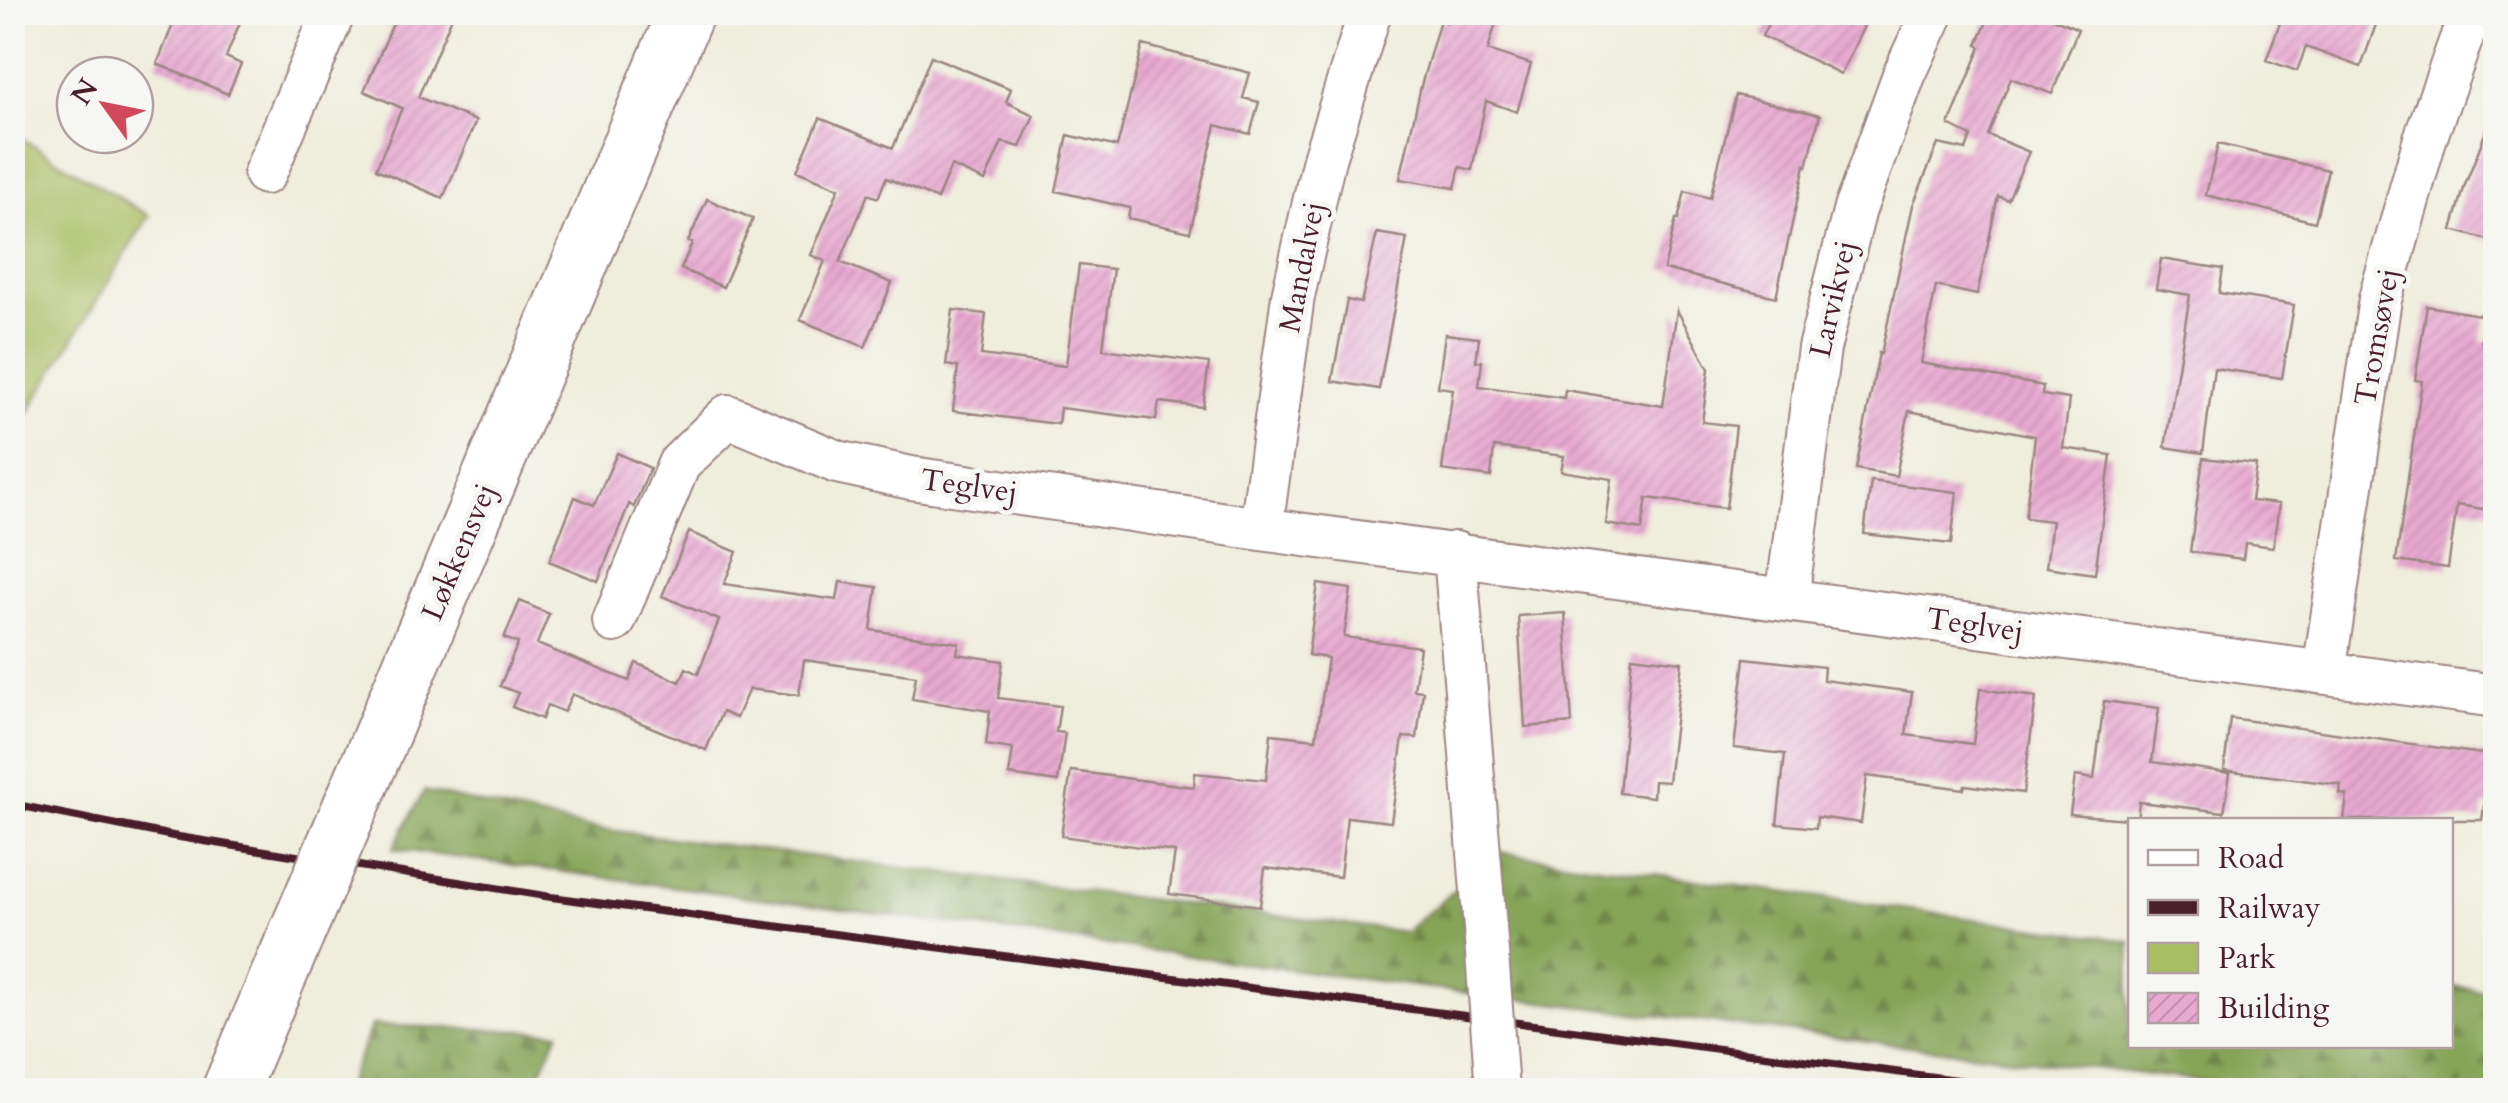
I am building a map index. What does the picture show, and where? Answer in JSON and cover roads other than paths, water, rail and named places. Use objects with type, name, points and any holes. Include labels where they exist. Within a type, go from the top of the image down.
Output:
[{"type":"main road","name":"Løkkensvej","points":[[230,1090],[686,12]]},
{"type":"street","points":[[266,173],[334,12]]},
{"type":"street","name":"Mandalvej","points":[[1261,528],[1293,296],[1324,160],[1370,12]]},
{"type":"street","name":"Larvikvej","points":[[1788,600],[1824,331],[1855,209],[1904,74],[1934,12]]},
{"type":"street","name":"Tromsøvej","points":[[2324,672],[2380,299],[2424,139],[2471,12]]},
{"type":"street","name":"Teglvej","points":[[614,621],[679,464],[728,416],[838,462],[910,478],[2496,696]]},
{"type":"street","points":[[1456,553],[1497,1090]]},
{"type":"railway","points":[[12,804],[173,836],[551,897],[2034,1090]]}]
